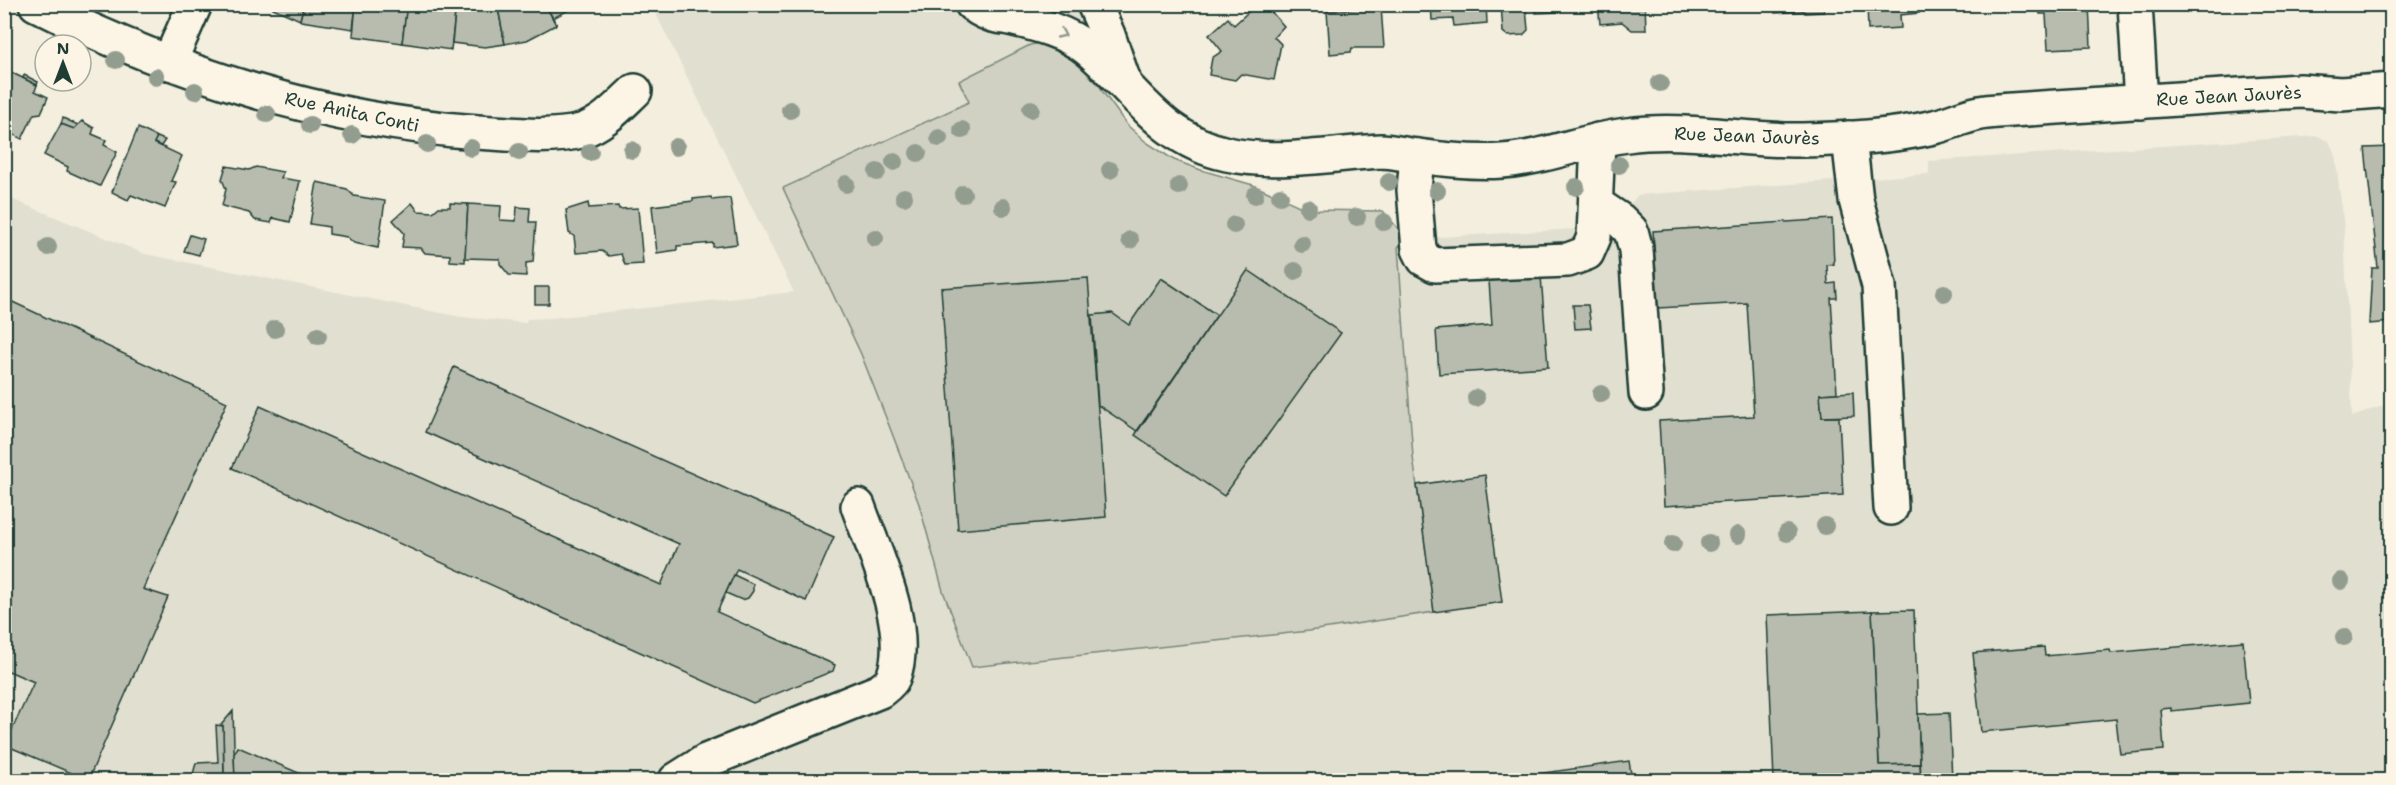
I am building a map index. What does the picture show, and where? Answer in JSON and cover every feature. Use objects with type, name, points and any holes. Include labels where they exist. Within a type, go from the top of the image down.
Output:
[{"type":"street","name":"Rue Anita Conti","points":[[36,4],[169,63],[313,108],[437,129],[500,134],[565,134],[599,123],[635,91]]},
{"type":"street","points":[[169,63],[195,4]]},
{"type":"street","name":"Rue Jean Jaurès","points":[[972,4],[992,16],[1006,17],[1061,33],[1088,49],[1150,113],[1174,131],[1200,145],[1226,154],[1254,158],[1282,159],[1383,151],[1473,162],[1502,161],[1551,154],[1598,140],[1657,132],[1800,140],[1849,138],[1935,127],[1978,113],[2300,91],[2342,94],[2391,90]]},
{"type":"street","points":[[1006,17],[1018,15],[1037,4]]},
{"type":"street","name":"Rue Jean Jaurès","points":[[1094,4],[1126,86]]},
{"type":"street","points":[[2135,4],[2141,102]]},
{"type":"street","points":[[1849,138],[1857,200],[1879,286],[1891,508]]},
{"type":"street","points":[[1417,156],[1414,190],[1419,249],[1424,259],[1435,265],[1568,260],[1587,253],[1594,237],[1598,140]]},
{"type":"street","points":[[1596,204],[1620,220],[1631,231],[1636,250],[1646,393]]},
{"type":"street","points":[[676,780],[706,761],[880,691],[892,680],[899,649],[895,612],[858,506]]},
{"type":"shaded area","points":[[651,4],[1084,5],[1090,32],[1092,72],[1103,92],[1127,125],[1146,142],[1174,160],[1253,185],[1308,210],[1383,211],[1407,239],[1611,227],[1638,195],[1929,174],[1929,161],[2318,136],[2329,142],[2335,153],[2344,228],[2352,417],[2391,403],[2391,780],[5,780],[4,196],[145,254],[461,317],[526,323],[527,319],[794,292]]},
{"type":"shaded area","points":[[1049,41],[1092,72],[1103,92],[1127,125],[1146,142],[1174,160],[1253,185],[1308,210],[1383,211],[1407,239],[1398,247],[1413,457],[1434,612],[1309,631],[972,667],[943,591],[919,504],[861,354],[783,188],[969,102],[959,81],[1030,45]]},
{"type":"building","points":[[264,4],[304,4],[300,20]]},
{"type":"building","points":[[304,4],[356,4],[353,29],[301,21]]},
{"type":"building","points":[[356,4],[407,4],[402,43],[353,36]]},
{"type":"building","points":[[407,4],[455,9],[451,50],[402,43]]},
{"type":"building","points":[[456,4],[498,8],[505,44],[485,47],[452,43]]},
{"type":"building","points":[[508,4],[545,4],[556,25],[527,40],[505,44],[498,8]]},
{"type":"building","points":[[545,4],[580,4],[553,18]]},
{"type":"building","points":[[1257,4],[1264,4],[1284,26],[1274,37],[1281,44],[1274,80],[1241,74],[1235,80],[1209,75],[1212,58],[1222,51],[1209,35],[1228,18],[1234,25]]},
{"type":"building","points":[[1431,4],[1486,4],[1487,23],[1454,26],[1453,19],[1432,20]]},
{"type":"building","points":[[1501,4],[1558,4],[1559,12],[1536,13],[1536,8],[1526,8],[1528,30],[1523,35],[1508,36],[1503,32]]},
{"type":"building","points":[[1598,4],[1645,4],[1646,30],[1632,30],[1622,22],[1600,24]]},
{"type":"building","points":[[1774,4],[1823,4],[1824,12],[1775,13]]},
{"type":"building","points":[[1867,4],[1918,4],[1919,13],[1900,15],[1901,28],[1868,30]]},
{"type":"building","points":[[1940,4],[1992,4],[1992,5],[1940,8]]},
{"type":"building","points":[[2039,4],[2089,4],[2091,47],[2048,49],[2046,14],[2040,14]]},
{"type":"building","points":[[1381,7],[1384,48],[1352,48],[1351,52],[1330,54],[1327,11]]},
{"type":"building","points":[[4,69],[33,83],[33,93],[48,97],[41,113],[34,114],[22,139],[4,130]]},
{"type":"building","points":[[24,75],[33,80],[33,83],[23,78]]},
{"type":"building","points":[[63,118],[78,125],[74,129],[61,124]]},
{"type":"building","points":[[82,121],[94,128],[92,134],[106,140],[104,145],[117,152],[100,186],[67,171],[68,167],[44,155],[61,124],[74,129]]},
{"type":"building","points":[[138,128],[157,137],[154,143],[182,156],[171,181],[176,182],[165,208],[131,195],[128,200],[112,192]]},
{"type":"building","points":[[157,137],[165,140],[161,146],[154,143]]},
{"type":"building","points":[[2392,147],[2392,322],[2369,324],[2372,268],[2378,268],[2365,148]]},
{"type":"building","points":[[226,166],[249,170],[256,167],[283,172],[281,178],[300,181],[290,222],[273,218],[271,223],[255,220],[249,213],[222,206],[226,189],[222,179]]},
{"type":"building","points":[[317,182],[347,189],[354,196],[385,201],[378,248],[354,243],[347,237],[329,234],[329,227],[310,224]]},
{"type":"building","points":[[711,197],[712,200],[730,198],[737,244],[713,247],[713,243],[677,246],[677,250],[657,253],[652,206]]},
{"type":"building","points":[[412,203],[418,211],[433,212],[439,207],[450,207],[450,203],[468,204],[465,262],[450,261],[450,255],[425,253],[421,248],[402,247],[404,233],[393,220]]},
{"type":"building","points":[[588,203],[589,208],[618,206],[619,209],[638,208],[643,264],[625,265],[621,254],[609,256],[602,251],[576,253],[574,236],[569,233],[566,210]]},
{"type":"building","points":[[468,204],[501,206],[500,220],[516,221],[517,207],[530,208],[529,222],[536,222],[533,262],[526,263],[526,276],[509,275],[500,264],[500,259],[465,258]]},
{"type":"building","points":[[1832,219],[1834,264],[1827,265],[1828,284],[1836,283],[1837,298],[1831,298],[1837,393],[1820,394],[1822,417],[1839,417],[1843,495],[1664,506],[1659,421],[1754,416],[1747,303],[1658,308],[1653,231]]},
{"type":"building","points":[[190,235],[204,239],[199,255],[184,251]]},
{"type":"building","points":[[1248,270],[1341,333],[1224,496],[1135,435]]},
{"type":"building","points":[[1541,276],[1548,367],[1439,374],[1436,330],[1492,325],[1489,281]]},
{"type":"building","points":[[1088,278],[1106,517],[958,530],[941,288]]},
{"type":"building","points":[[1161,278],[1217,315],[1137,431],[1098,405],[1092,315],[1112,313],[1129,325]]},
{"type":"building","points":[[535,287],[549,287],[549,304],[535,304]]},
{"type":"building","points":[[4,298],[227,402],[143,589],[168,597],[88,780],[5,745],[34,682],[4,669]]},
{"type":"building","points":[[1573,305],[1588,305],[1591,328],[1575,329]]},
{"type":"building","points":[[454,367],[834,537],[806,601],[737,569],[717,612],[835,665],[833,671],[753,703],[232,468],[260,406],[661,585],[679,544],[425,432]]},
{"type":"building","points":[[1853,392],[1854,416],[1822,417],[1820,394]]},
{"type":"building","points":[[1485,475],[1502,602],[1434,612],[1417,485]]},
{"type":"building","points":[[734,575],[753,584],[753,591],[748,598],[742,600],[726,593]]},
{"type":"building","points":[[1914,610],[1920,764],[1879,765],[1872,611]]},
{"type":"building","points":[[1872,611],[1879,765],[1920,764],[1921,780],[1774,780],[1767,615]]},
{"type":"building","points":[[2243,641],[2249,703],[2171,711],[2171,708],[2161,709],[2164,750],[2120,754],[2116,719],[1981,732],[1973,653],[2044,647],[2045,656],[2110,650],[2111,653]]},
{"type":"building","points":[[233,711],[235,780],[224,780],[223,726],[221,725]]},
{"type":"building","points":[[1949,713],[1952,780],[1921,780],[1918,714]]},
{"type":"building","points":[[216,725],[223,726],[224,780],[197,780],[193,774],[196,763],[218,762]]},
{"type":"building","points":[[238,747],[315,780],[235,780],[234,754]]},
{"type":"building","points":[[1629,761],[1632,780],[1493,780]]}]
